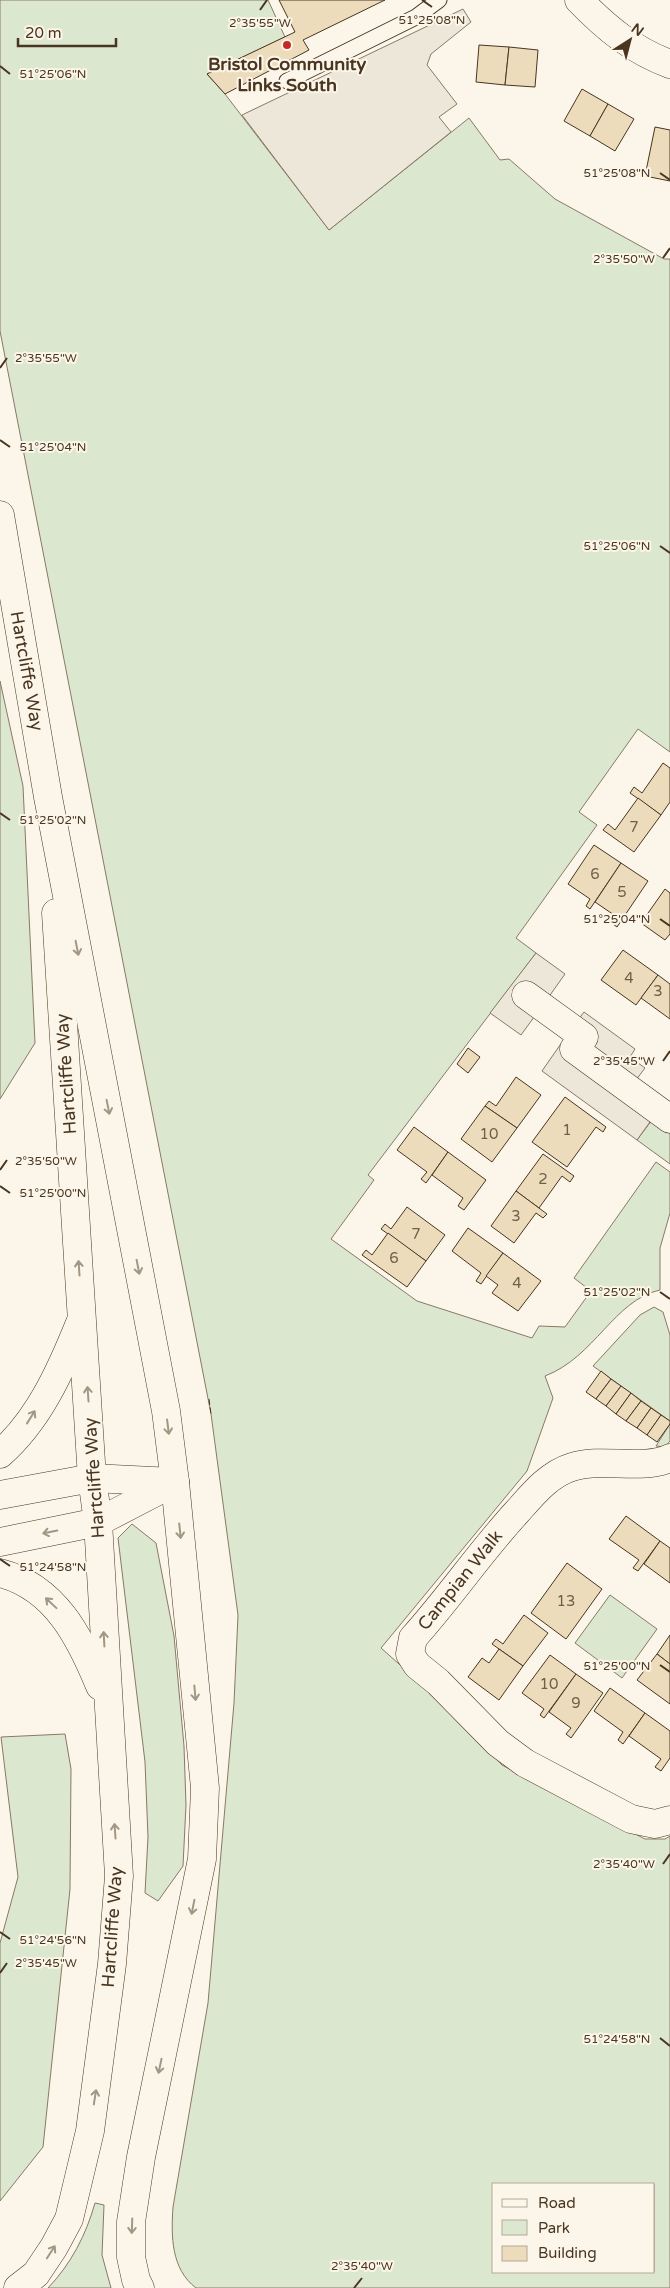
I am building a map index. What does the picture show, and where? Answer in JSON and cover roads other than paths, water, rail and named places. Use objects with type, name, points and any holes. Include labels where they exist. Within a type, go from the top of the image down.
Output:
[{"type":"main road","points":[[579,0],[603,25],[646,55],[670,64]]},
{"type":"main road","name":"Hartcliffe Way","points":[[0,515],[48,797],[163,1394],[175,1482],[205,1788],[202,1850],[180,1971],[140,2157],[131,2222],[131,2257],[136,2280],[140,2288]]},
{"type":"main road","name":"Hartcliffe Way","points":[[18,2288],[36,2274],[54,2248],[69,2218],[90,2131],[98,2079],[112,1964],[118,1876],[98,1522],[92,1478],[48,797]]},
{"type":"main road","points":[[526,995],[584,1037],[574,1049],[670,1119]]},
{"type":"main road","points":[[0,1454],[24,1429],[60,1371],[82,1317]]},
{"type":"main road","name":"Campian Walk","points":[[670,1458],[651,1462],[595,1462],[574,1466],[553,1476],[540,1486],[493,1538],[414,1638],[410,1654],[417,1665],[438,1682],[498,1742],[524,1763],[631,1819],[656,1824],[670,1820]]},
{"type":"main road","points":[[0,1495],[92,1478],[175,1482]]},
{"type":"main road","points":[[0,1542],[98,1522],[175,1482]]},
{"type":"main road","points":[[0,1573],[14,1576],[49,1600],[67,1619],[85,1650],[108,1706]]},
{"type":"lane","points":[[287,82],[416,17],[439,0]]},
{"type":"place","name":"Bristol Community Links South","points":[[287,45]]}]
